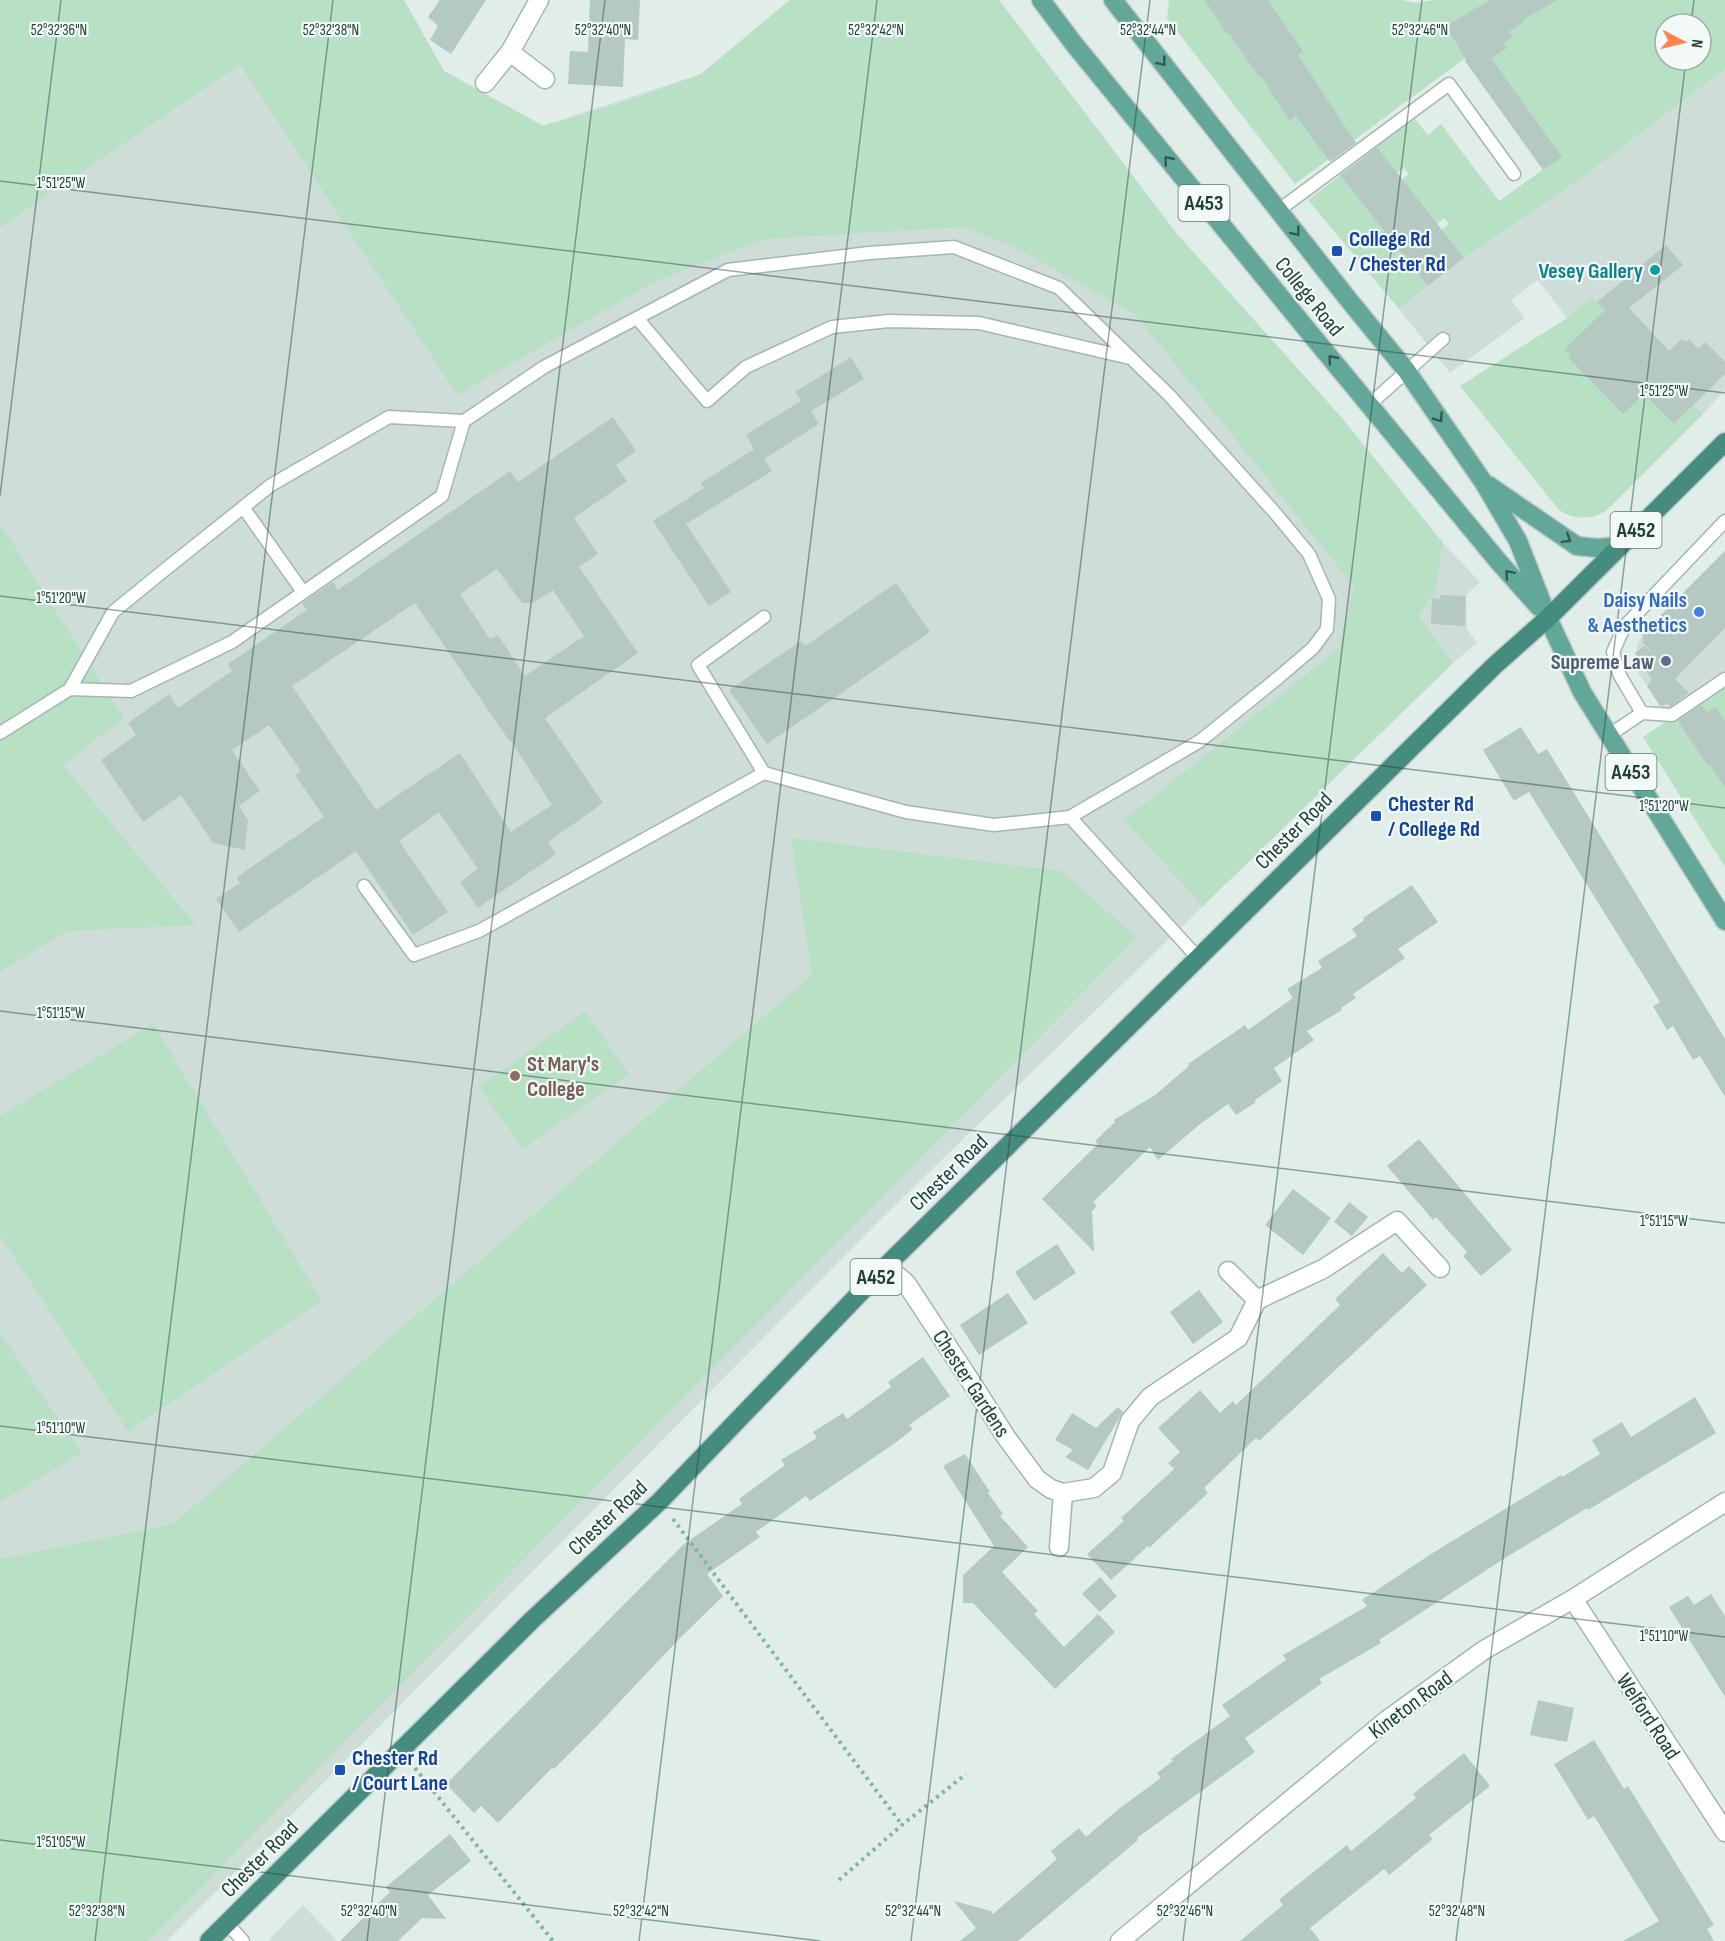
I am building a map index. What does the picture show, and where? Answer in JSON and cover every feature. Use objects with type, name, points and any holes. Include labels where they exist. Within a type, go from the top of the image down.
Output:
[{"type":"highway","name":"Chester Road","points":[[210,1941],[532,1620],[660,1502],[886,1266],[1485,674],[1548,618],[1725,442]]},
{"type":"main road","name":"College Road","points":[[1041,0],[1074,44],[1498,561],[1548,618]]},
{"type":"main road","name":"College Road","points":[[1113,0],[1406,370],[1484,483],[1518,541],[1548,618],[1582,692],[1725,921]]},
{"type":"main road","name":"College Road","points":[[1484,483],[1578,546],[1597,548],[1621,546]]},
{"type":"street","points":[[485,83],[510,52],[539,0]]},
{"type":"street","points":[[510,52],[545,79]]},
{"type":"street","points":[[1059,1547],[1063,1493],[1094,1488],[1113,1473],[1130,1421],[1150,1397],[1238,1338],[1257,1300],[1323,1269],[1397,1221],[1440,1268]]},
{"type":"street","name":"Chester Gardens","points":[[886,1266],[906,1283],[1006,1437],[1037,1479],[1051,1489],[1063,1493]]},
{"type":"street","points":[[1228,1271],[1257,1300]]},
{"type":"street","name":"Kineton Road","points":[[1120,1941],[1387,1720],[1484,1650],[1573,1599],[1725,1502]]},
{"type":"street","name":"Welford Road","points":[[1573,1599],[1725,1832]]},
{"type":"lane","points":[[1279,210],[1449,84],[1514,174]]},
{"type":"lane","points":[[0,734],[70,689],[113,612],[271,485],[389,417],[464,421],[544,367],[728,270],[869,253],[954,248],[1059,288],[1169,395],[1276,514],[1309,554],[1329,599],[1327,629],[1313,648],[1200,741],[1070,817],[994,825],[906,812],[764,773],[698,664],[764,617]]},
{"type":"lane","points":[[637,318],[707,401],[746,367],[832,327],[889,321],[979,323],[1131,358]]},
{"type":"lane","points":[[1370,404],[1443,339]]},
{"type":"lane","points":[[70,689],[131,691],[232,642],[442,496],[464,421]]},
{"type":"lane","points":[[243,507],[303,592]]},
{"type":"lane","points":[[1642,713],[1619,674],[1613,652],[1624,627],[1725,522]]},
{"type":"lane","points":[[1608,736],[1642,713],[1672,715],[1725,679]]},
{"type":"lane","points":[[364,886],[414,956],[479,931],[764,773]]},
{"type":"lane","points":[[1070,817],[1198,958]]},
{"type":"lane","points":[[227,1923],[243,1941]]},
{"type":"path","points":[[660,1502],[902,1825]]},
{"type":"path","points":[[400,1750],[554,1941]]},
{"type":"path","points":[[839,1880],[902,1825],[966,1774]]},
{"type":"shaded area","name":"St Mary's College","points":[[404,0],[444,71],[543,126],[701,74],[790,0],[999,0],[1177,234],[1341,417],[1443,543],[1480,582],[1466,595],[1467,629],[1477,643],[1453,663],[883,1217],[167,1941],[0,1941],[0,228],[240,65]]},
{"type":"shaded area","points":[[1725,69],[1725,390],[1703,414],[1694,405],[1674,424],[1648,398],[1592,297],[1567,318],[1538,280],[1511,300],[1525,318],[1450,373],[1399,309],[1464,258],[1578,181]]},
{"type":"shaded area","points":[[1725,551],[1725,682],[1670,718],[1638,673],[1635,661],[1637,647],[1643,633]]},
{"type":"shaded area","points":[[303,1905],[337,1941],[268,1941]]},
{"type":"green space","points":[[0,0],[404,0],[444,71],[543,126],[631,100],[701,74],[790,0],[999,0],[1177,234],[1341,417],[1443,543],[1435,591],[1419,616],[1453,663],[1203,906],[1124,820],[1339,648],[1354,587],[1135,314],[1016,248],[964,227],[765,239],[658,280],[457,395],[240,65],[0,228]]},
{"type":"green space","points":[[1169,0],[1402,0],[1416,3],[1433,0],[1725,0],[1725,69],[1578,181],[1464,258],[1442,230],[1449,224],[1444,218],[1437,224],[1402,180],[1409,174],[1404,168],[1397,173],[1376,146],[1415,119],[1428,135],[1441,124],[1499,201],[1561,157],[1465,58],[1295,184],[1167,18]]},
{"type":"green space","points":[[1341,175],[1428,286],[1399,309],[1308,200]]},
{"type":"green space","points":[[1592,297],[1636,343],[1648,398],[1674,424],[1694,405],[1703,414],[1606,511],[1582,518],[1559,510],[1460,386],[1567,318]]},
{"type":"green space","points":[[0,524],[124,718],[63,765],[196,925],[67,931],[0,972]]},
{"type":"green space","points":[[1725,682],[1725,867],[1643,737]]},
{"type":"green space","points":[[791,838],[1062,871],[1137,938],[148,1941],[0,1941],[0,1559],[173,1524],[812,975]]},
{"type":"green space","points":[[585,1011],[629,1074],[523,1149],[479,1087]]},
{"type":"green space","points":[[153,1024],[322,1301],[128,1431],[0,1236],[0,1116]]},
{"type":"green space","points":[[0,1333],[82,1453],[0,1502]]},
{"type":"building","points":[[440,0],[486,0],[451,54],[430,40],[438,26],[428,17]]},
{"type":"building","points":[[590,0],[640,0],[638,40],[625,39],[623,87],[568,84],[570,51],[588,52]]},
{"type":"building","points":[[1205,0],[1268,0],[1303,51],[1298,55],[1356,143],[1330,162],[1296,116],[1290,121],[1261,76],[1259,77],[1229,33],[1227,34]]},
{"type":"building","points":[[1490,0],[1557,0],[1509,31],[1513,37],[1503,43],[1506,49],[1491,58],[1562,157],[1543,170],[1465,61],[1446,26]]},
{"type":"building","points":[[1377,147],[1464,258],[1428,286],[1340,175]]},
{"type":"building","points":[[1666,245],[1683,265],[1629,308],[1669,351],[1682,339],[1686,342],[1689,339],[1698,349],[1705,342],[1725,362],[1725,374],[1674,424],[1644,394],[1623,414],[1569,358],[1571,356],[1565,349],[1605,310],[1597,302]]},
{"type":"building","points":[[851,357],[864,379],[811,411],[819,424],[764,459],[772,471],[686,524],[731,592],[709,606],[653,521],[704,488],[701,483],[754,449],[746,435],[801,401],[795,392]]},
{"type":"building","points":[[613,417],[636,451],[616,465],[627,481],[574,518],[598,554],[579,567],[638,653],[545,718],[603,803],[548,842],[556,854],[478,908],[460,882],[478,869],[439,812],[399,841],[448,912],[413,935],[356,851],[239,932],[216,899],[240,883],[237,877],[324,817],[295,775],[301,771],[269,725],[232,750],[260,791],[239,806],[248,820],[245,850],[213,843],[181,795],[143,822],[101,760],[136,735],[128,723],[169,694],[178,708],[232,671],[228,664],[307,610],[302,603],[333,582],[338,590],[510,471],[518,482]],"holes":[[[497,569],[522,603],[533,603],[553,590],[584,636],[525,676],[498,635],[490,639],[460,594]],[[415,603],[511,741],[552,805],[511,832],[460,753],[376,810],[292,686]]]},
{"type":"building","points":[[1725,551],[1725,628],[1675,679],[1689,693],[1670,707],[1668,704],[1660,706],[1647,686],[1652,680],[1635,653],[1644,646],[1656,656],[1643,643],[1643,633]]},
{"type":"building","points":[[896,583],[930,632],[767,744],[729,690],[801,641],[805,646]]},
{"type":"building","points":[[1440,595],[1466,596],[1465,626],[1431,624],[1432,598],[1440,599]]},
{"type":"building","points":[[1701,705],[1708,712],[1716,707],[1725,721],[1725,788],[1678,721]]},
{"type":"building","points":[[1521,727],[1538,754],[1547,749],[1725,1039],[1725,1097],[1700,1056],[1693,1060],[1673,1026],[1667,1030],[1653,1006],[1660,1002],[1529,792],[1514,801],[1483,750]]},
{"type":"building","points":[[1412,885],[1438,922],[1398,949],[1405,958],[1353,994],[1356,998],[1341,1008],[1342,1010],[1307,1031],[1314,1040],[1274,1068],[1282,1081],[1255,1100],[1256,1102],[1236,1115],[1228,1104],[1200,1124],[1158,1160],[1150,1147],[1093,1202],[1097,1206],[1092,1211],[1094,1252],[1042,1199],[1098,1144],[1095,1141],[1115,1122],[1114,1120],[1155,1095],[1189,1066],[1188,1064],[1245,1025],[1248,1030],[1293,998],[1287,989],[1322,968],[1318,961],[1357,936],[1352,929],[1364,920],[1363,918]]},
{"type":"building","points":[[1419,1139],[1512,1250],[1481,1276],[1463,1256],[1467,1252],[1436,1217],[1433,1220],[1387,1166]]},
{"type":"building","points":[[1293,1189],[1331,1218],[1303,1255],[1265,1225]]},
{"type":"building","points":[[1349,1202],[1368,1217],[1352,1236],[1334,1222]]},
{"type":"building","points":[[1057,1244],[1076,1273],[1034,1301],[1015,1272]]},
{"type":"building","points":[[1383,1253],[1402,1273],[1409,1266],[1427,1285],[1259,1441],[1256,1438],[1204,1488],[1208,1493],[1111,1580],[1087,1554],[1124,1521],[1121,1518],[1174,1469],[1168,1463],[1180,1452],[1158,1428],[1200,1390],[1220,1413],[1233,1401],[1236,1405],[1340,1305],[1335,1299]]},
{"type":"building","points":[[1199,1290],[1223,1322],[1193,1344],[1170,1312]]},
{"type":"building","points":[[1008,1293],[1028,1323],[979,1355],[960,1325]]},
{"type":"building","points":[[923,1357],[950,1396],[909,1425],[913,1429],[895,1443],[810,1501],[806,1496],[756,1532],[760,1537],[707,1574],[723,1596],[595,1728],[498,1823],[481,1806],[474,1813],[446,1784],[684,1544],[742,1504],[739,1499],[785,1465],[781,1460],[817,1438],[813,1432],[843,1413],[847,1419],[891,1387],[888,1382]]},
{"type":"building","points":[[1695,1397],[1716,1433],[1505,1558],[1379,1640],[1381,1643],[1319,1679],[1322,1683],[1245,1738],[1255,1752],[1137,1838],[1138,1840],[1018,1941],[960,1941],[976,1928],[954,1901],[991,1911],[993,1914],[1057,1859],[1051,1851],[1079,1828],[1086,1837],[1161,1778],[1157,1773],[1173,1761],[1171,1759],[1230,1716],[1222,1705],[1286,1660],[1283,1655],[1367,1606],[1362,1600],[1431,1554],[1600,1454],[1592,1440],[1622,1422],[1631,1437]]},
{"type":"building","points":[[1118,1407],[1123,1412],[1088,1470],[1065,1457],[1073,1450],[1055,1440],[1072,1413],[1096,1428]]},
{"type":"building","points":[[965,1454],[1003,1514],[1000,1516],[1028,1547],[1002,1572],[1038,1611],[1034,1614],[1064,1647],[1098,1614],[1115,1632],[1055,1689],[973,1603],[963,1603],[963,1575],[994,1546],[943,1466]]},
{"type":"building","points":[[1100,1577],[1117,1596],[1100,1612],[1082,1594]]},
{"type":"building","points":[[1711,1594],[1725,1616],[1725,1697],[1669,1607],[1688,1596],[1694,1605]]},
{"type":"building","points":[[1538,1700],[1574,1708],[1567,1742],[1530,1735]]},
{"type":"building","points":[[1594,1740],[1624,1789],[1628,1786],[1714,1925],[1707,1929],[1714,1941],[1623,1941],[1659,1921],[1594,1816],[1588,1820],[1554,1764]]},
{"type":"building","points":[[1464,1753],[1490,1786],[1429,1835],[1433,1839],[1389,1875],[1384,1869],[1310,1928],[1320,1941],[1240,1941],[1283,1905],[1279,1900],[1347,1845],[1351,1851],[1416,1798],[1413,1794]]},
{"type":"building","points":[[450,1834],[471,1861],[428,1895],[446,1919],[422,1918],[398,1941],[340,1941],[390,1892],[386,1887]]},
{"type":"place","name":"College Rd / Chester Rd","points":[[1337,251]]},
{"type":"place","name":"Vesey Gallery","points":[[1655,270]]},
{"type":"place","name":"Daisy Nails & Aesthetics","points":[[1699,612]]},
{"type":"place","name":"Supreme Law","points":[[1666,661]]},
{"type":"place","name":"Chester Rd / College Rd","points":[[1376,816]]},
{"type":"place","name":"St Mary's College","points":[[515,1076]]},
{"type":"place","name":"Chester Rd / Court Lane","points":[[340,1770]]}]
